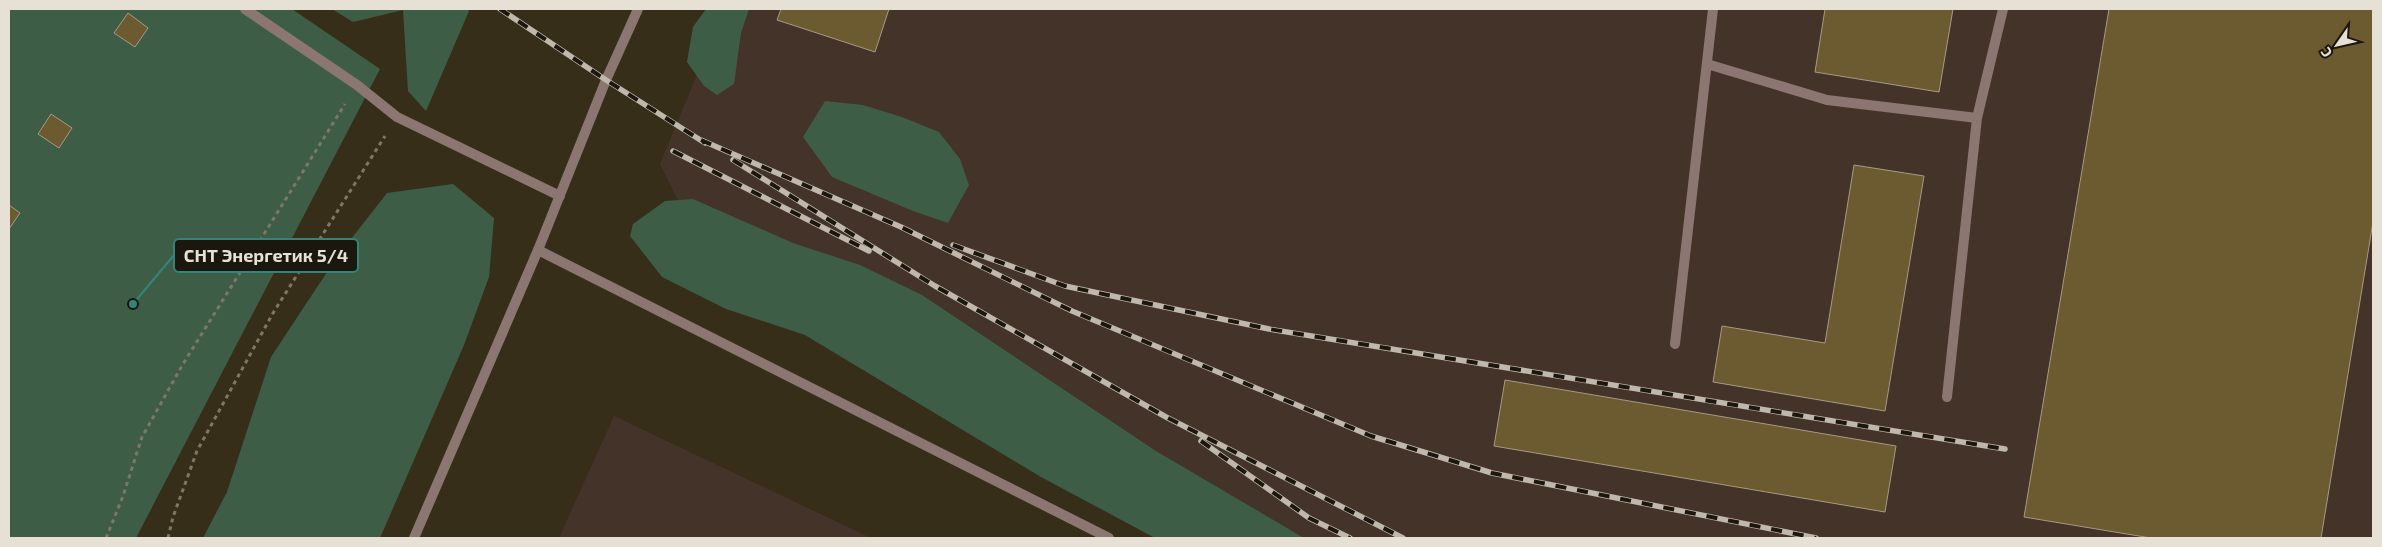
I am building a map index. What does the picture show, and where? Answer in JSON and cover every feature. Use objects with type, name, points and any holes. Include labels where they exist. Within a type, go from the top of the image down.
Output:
[{"type":"street","points":[[245,9],[357,85],[398,117],[560,196]]},
{"type":"street","points":[[414,538],[538,250],[606,80],[638,9]]},
{"type":"street","points":[[1675,344],[1713,9]]},
{"type":"street","points":[[1947,397],[1977,118],[2003,9]]},
{"type":"street","points":[[1707,64],[1827,100],[1977,118]]},
{"type":"street","points":[[538,250],[1109,538]]},
{"type":"path","points":[[106,538],[124,496],[142,437],[182,364],[357,85]]},
{"type":"path","points":[[168,538],[173,517],[197,451],[273,313],[398,117]]},
{"type":"shaded area","points":[[722,9],[2373,9],[2373,538],[1205,538],[712,269],[660,164],[716,29]]},
{"type":"shaded area","points":[[614,416],[871,538],[559,538]]},
{"type":"green space","points":[[9,9],[292,9],[380,69],[136,538],[9,538]]},
{"type":"green space","points":[[332,9],[466,9],[469,11],[426,111],[408,91],[403,10],[353,22]]},
{"type":"green space","points":[[706,9],[749,9],[741,33],[734,84],[717,95],[704,86],[687,62],[693,27]]},
{"type":"green space","points":[[825,101],[863,105],[902,117],[939,132],[960,159],[969,185],[948,223],[913,211],[832,177],[803,137]]},
{"type":"green space","points":[[453,184],[494,218],[489,277],[464,345],[380,538],[203,538],[227,492],[271,357],[337,257],[387,193]]},
{"type":"green space","points":[[693,199],[793,243],[860,265],[922,295],[1156,451],[1304,538],[1155,538],[1041,477],[805,335],[726,309],[662,277],[630,236],[633,224],[665,201]]},
{"type":"building","points":[[781,9],[889,9],[875,52],[777,20]]},
{"type":"building","points":[[1825,9],[1953,9],[1939,92],[1815,72]]},
{"type":"building","points":[[2109,9],[2373,9],[2373,222],[2321,538],[2151,538],[2024,517]]},
{"type":"building","points":[[128,13],[148,28],[135,47],[114,33]]},
{"type":"building","points":[[51,114],[72,128],[59,148],[38,134]]},
{"type":"building","points":[[1854,165],[1924,176],[1885,411],[1713,382],[1722,326],[1825,343]]},
{"type":"building","points":[[9,205],[20,213],[9,229]]},
{"type":"building","points":[[1505,380],[1896,446],[1885,512],[1494,446]]},
{"type":"railway","points":[[500,9],[705,143]]},
{"type":"railway","points":[[701,140],[901,227],[1072,311],[1371,436],[1492,473],[1816,538]]},
{"type":"railway","points":[[673,151],[869,251]]},
{"type":"railway","points":[[733,160],[935,286],[1166,417],[1403,538]]},
{"type":"railway","points":[[953,245],[1065,286],[1269,329],[2005,449]]},
{"type":"railway","points":[[1201,441],[1309,518],[1350,538]]},
{"type":"place","name":"СНТ Энергетик 5/4","points":[[133,304]]}]
